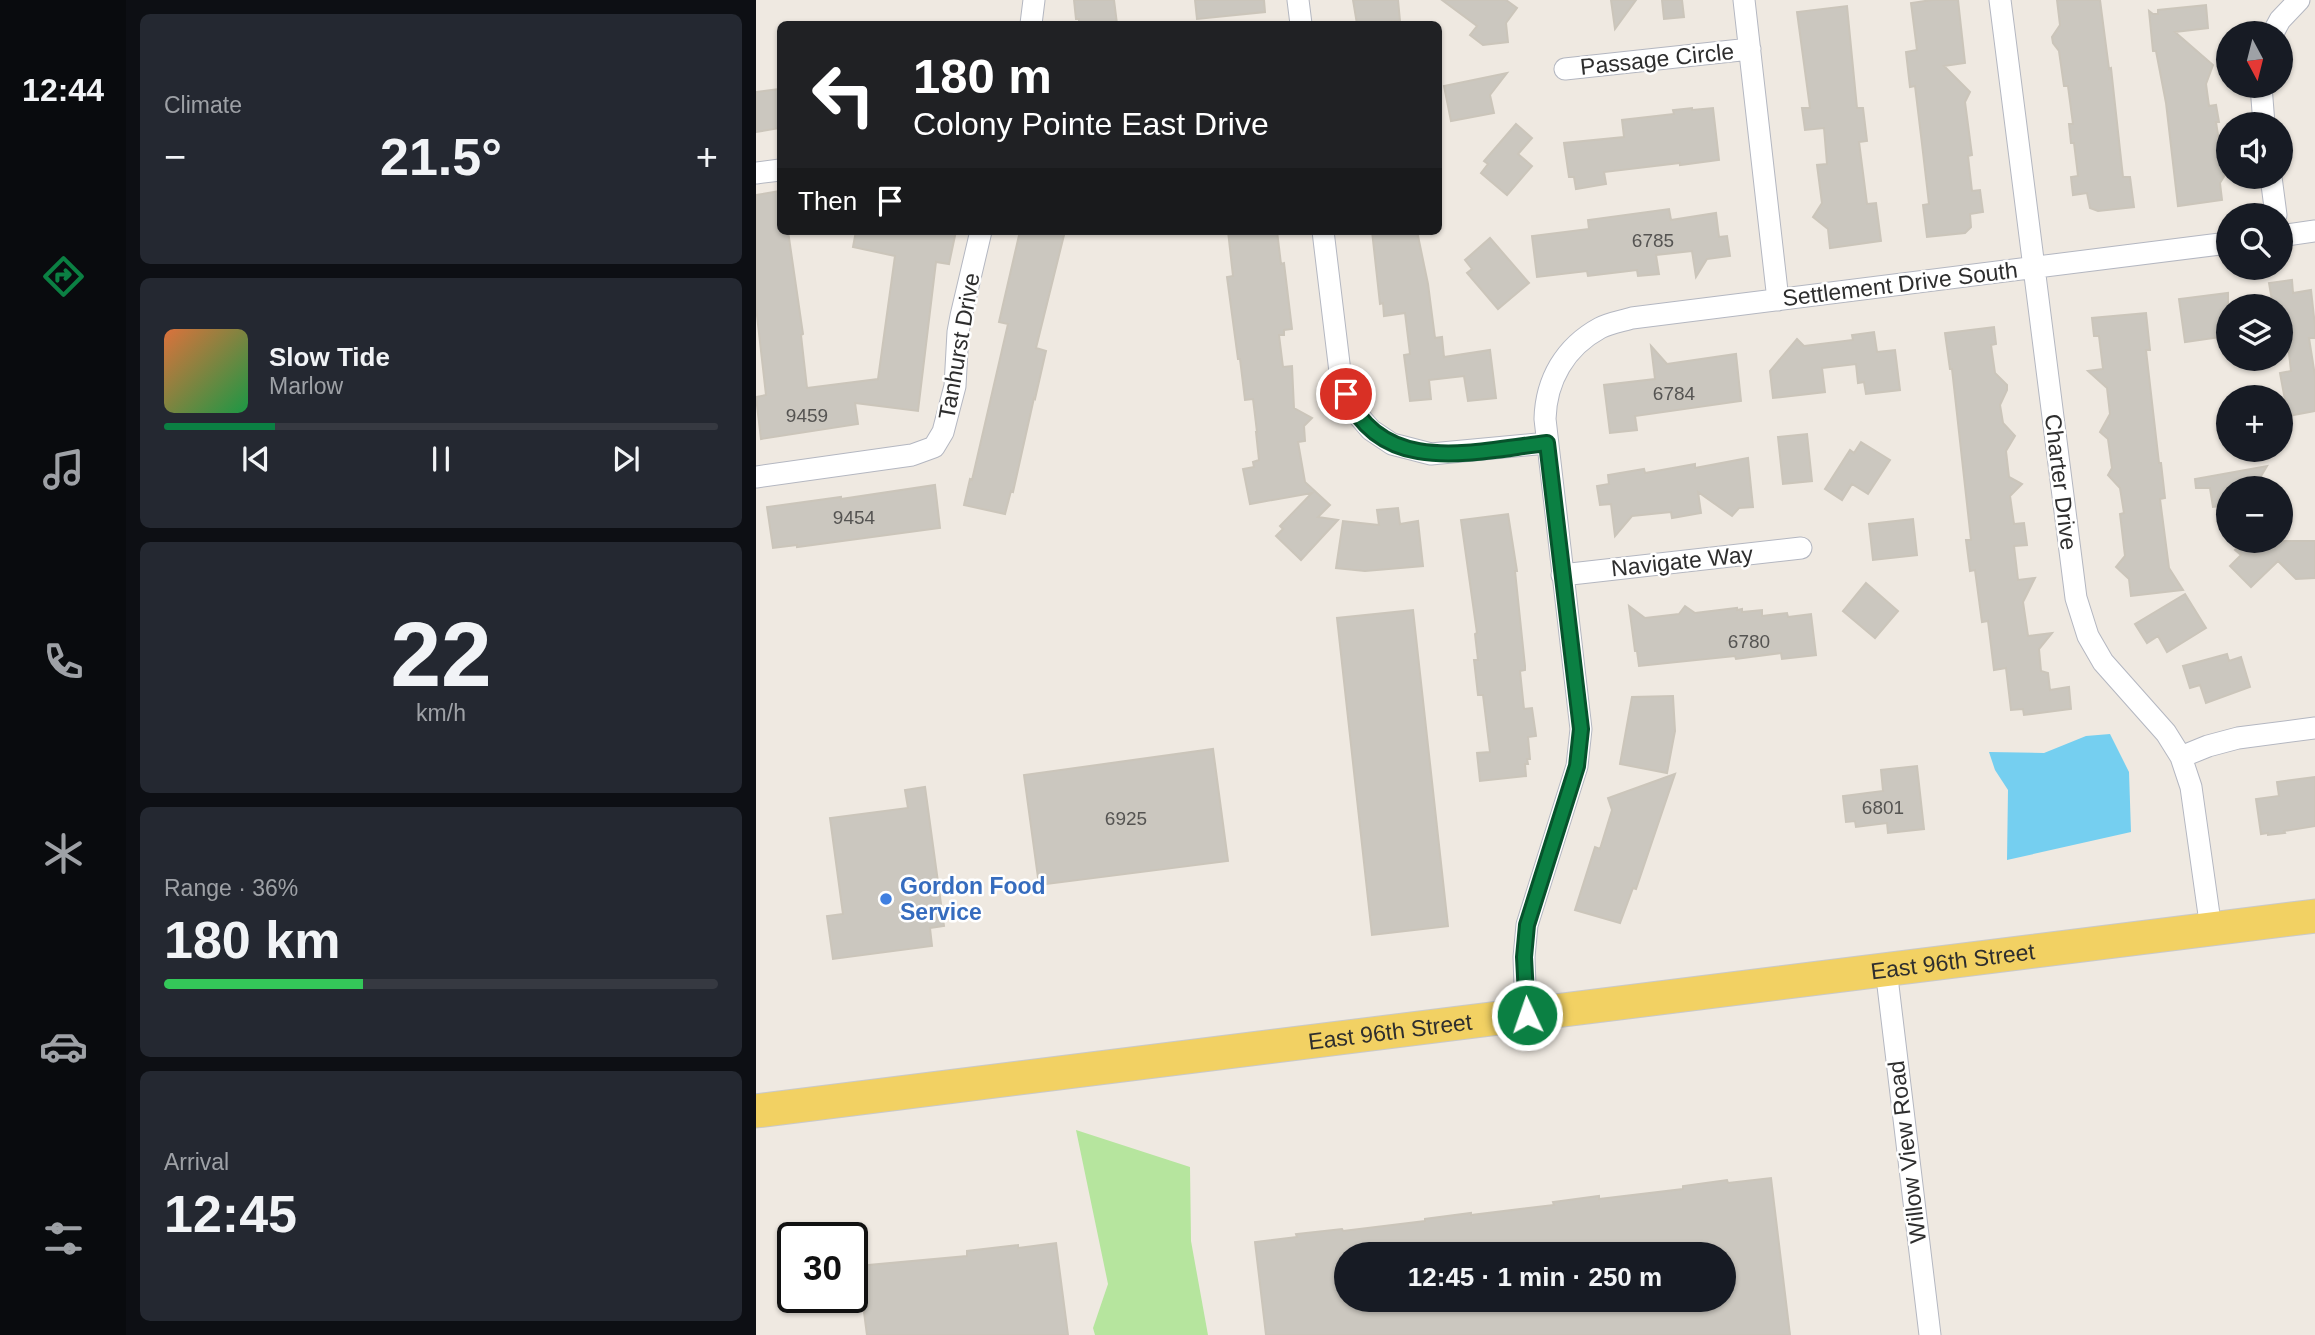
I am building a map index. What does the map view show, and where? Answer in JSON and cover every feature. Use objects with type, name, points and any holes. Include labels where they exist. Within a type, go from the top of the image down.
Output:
[{"type":"main road","name":"East 96th Street","points":[[756,1111],[2315,916]]},
{"type":"street","points":[[1031,21],[1034,0]]},
{"type":"street","points":[[1298,0],[1301,21]]},
{"type":"street","points":[[1744,0],[1778,300]]},
{"type":"street","name":"Charter Drive","points":[[2000,0],[2075,589],[2081,617],[2102,662],[2166,733],[2181,757],[2191,787],[2211,929]]},
{"type":"street","points":[[2279,21],[2300,0]]},
{"type":"street","name":"Passage Circle","points":[[1565,69],[1749,48]]},
{"type":"street","points":[[756,173],[777,170]]},
{"type":"street","points":[[2293,234],[2315,231]]},
{"type":"street","name":"Tanhurst Drive","points":[[756,477],[921,454],[934,447],[943,432],[955,386],[958,332],[980,235]]},
{"type":"street","points":[[1323,235],[1341,380],[1357,414],[1371,430],[1392,444],[1431,454],[1547,443]]},
{"type":"street","name":"Settlement Drive South","points":[[1527,1015],[1524,957],[1527,925],[1581,746],[1545,419],[1549,389],[1563,360],[1602,327],[1632,318],[2216,244]]},
{"type":"street","name":"Navigate Way","points":[[1562,575],[1801,548]]},
{"type":"street","points":[[2181,757],[2238,738],[2315,728]]},
{"type":"street","name":"Willow View Road","points":[[1886,969],[1930,1335]]},
{"type":"green space","points":[[1076,1130],[1190,1167],[1191,1241],[1208,1335],[1095,1335],[1093,1328],[1108,1284]]},
{"type":"water","points":[[2110,734],[2129,772],[2131,832],[2007,860],[2008,790],[1995,770],[1989,752],[2044,753],[2086,736]]},
{"type":"building","points":[[1074,0],[1114,0],[1117,21],[1076,19]]},
{"type":"building","points":[[1195,0],[1264,0],[1265,12],[1197,19]]},
{"type":"building","points":[[1353,0],[1398,0],[1400,21],[1356,21]]},
{"type":"building","points":[[1442,0],[1506,0],[1517,8],[1506,23],[1508,42],[1483,45],[1470,35],[1477,26]]},
{"type":"building","points":[[1611,0],[1636,0],[1615,29]]},
{"type":"building","points":[[1662,0],[1682,0],[1684,17],[1664,19]]},
{"type":"building","points":[[1958,0],[1965,63],[1944,66],[1970,92],[1965,102],[1972,155],[1968,156],[1972,191],[1980,190],[1983,212],[1970,214],[1971,227],[1965,233],[1927,237],[1923,205],[1929,204],[1915,86],[1910,87],[1906,52],[1917,50],[1911,3]]},
{"type":"building","points":[[2057,0],[2100,0],[2109,69],[2111,68],[2123,177],[2130,177],[2134,207],[2098,211],[2090,208],[2087,193],[2073,195],[2071,177],[2078,176],[2074,143],[2071,143],[2069,124],[2073,124],[2068,86],[2064,86],[2059,51],[2052,37],[2060,25]]},
{"type":"building","points":[[2206,5],[2208,28],[2175,32],[2213,65],[2206,84],[2209,106],[2216,105],[2217,112],[2216,189],[2221,189],[2222,200],[2178,206],[2166,103],[2156,51],[2153,51],[2149,11],[2158,14],[2158,10]]},
{"type":"building","points":[[1847,6],[1857,108],[1863,108],[1867,141],[1859,142],[1867,204],[1876,203],[1881,241],[1830,248],[1828,229],[1813,217],[1822,203],[1817,165],[1827,164],[1824,128],[1805,130],[1802,108],[1810,108],[1797,12]]},
{"type":"building","points":[[1507,73],[1490,95],[1494,113],[1451,121],[1444,86]]},
{"type":"building","points":[[777,89],[777,128],[756,132],[756,92]]},
{"type":"building","points":[[1713,108],[1719,160],[1604,172],[1606,184],[1576,189],[1574,177],[1569,177],[1564,143],[1624,137],[1622,120],[1674,114],[1673,110]]},
{"type":"building","points":[[1516,124],[1532,138],[1518,154],[1532,166],[1507,195],[1481,173],[1488,164],[1484,161]]},
{"type":"building","points":[[777,192],[777,235],[789,235],[803,334],[807,388],[878,379],[895,256],[853,247],[855,235],[955,235],[949,264],[936,262],[918,411],[855,403],[858,424],[761,439],[756,397],[766,395],[756,307],[756,195]]},
{"type":"building","points":[[1669,209],[1671,220],[1716,213],[1719,237],[1727,236],[1730,256],[1707,259],[1696,277],[1692,251],[1656,255],[1659,274],[1638,276],[1637,270],[1588,276],[1587,271],[1537,277],[1532,236],[1589,229],[1588,220]]},
{"type":"building","points":[[1019,235],[1064,235],[1036,348],[1046,351],[1013,492],[1011,491],[1005,514],[964,505],[1008,324],[999,322]]},
{"type":"building","points":[[1228,235],[1277,235],[1281,264],[1284,263],[1292,329],[1284,330],[1284,335],[1279,335],[1283,367],[1292,366],[1294,408],[1312,418],[1304,426],[1305,441],[1298,442],[1305,482],[1330,505],[1318,517],[1338,520],[1301,560],[1276,536],[1283,529],[1280,526],[1312,493],[1250,504],[1243,469],[1254,467],[1253,462],[1259,460],[1257,432],[1253,399],[1245,400],[1238,359],[1227,277],[1233,276]]},
{"type":"building","points":[[1372,235],[1418,235],[1435,338],[1442,337],[1444,357],[1490,350],[1496,398],[1468,401],[1464,376],[1429,380],[1431,399],[1410,401],[1404,355],[1410,354],[1405,313],[1384,316],[1383,303],[1380,304]]},
{"type":"building","points":[[1490,238],[1529,283],[1498,309],[1467,273],[1472,269],[1465,260]]},
{"type":"building","points":[[2292,280],[2293,293],[2311,290],[2315,338],[2309,338],[2315,376],[2315,411],[2293,415],[2293,385],[2282,385],[2280,373],[2293,371],[2293,294],[2271,294],[2269,283]]},
{"type":"building","points":[[2216,294],[2216,338],[2185,342],[2179,299]]},
{"type":"building","points":[[2146,313],[2150,350],[2146,350],[2165,498],[2160,499],[2169,568],[2183,590],[2131,596],[2129,579],[2116,567],[2125,556],[2120,514],[2124,513],[2120,488],[2108,475],[2112,468],[2108,439],[2100,432],[2110,414],[2107,388],[2088,371],[2103,369],[2099,336],[2094,336],[2092,318]]},
{"type":"building","points":[[1994,327],[1996,344],[1991,345],[1995,373],[2007,385],[2000,405],[2003,423],[2015,436],[2006,451],[2009,477],[2022,484],[2010,496],[2014,524],[2024,523],[2027,545],[2014,546],[2018,580],[2035,578],[2023,602],[2028,636],[2052,633],[2039,649],[2041,671],[2048,673],[2050,690],[2069,687],[2071,709],[2024,715],[2023,709],[2011,710],[2006,668],[1994,670],[1988,621],[1982,622],[1975,570],[1970,571],[1966,540],[1971,540],[1952,369],[1945,333]]},
{"type":"building","points":[[1874,332],[1877,352],[1895,350],[1900,390],[1866,394],[1864,382],[1858,383],[1856,364],[1822,368],[1825,392],[1773,398],[1770,371],[1797,339],[1804,346],[1853,340],[1852,335]]},
{"type":"building","points":[[1651,346],[1667,364],[1736,354],[1741,401],[1635,416],[1637,430],[1610,433],[1604,385],[1655,379]]},
{"type":"building","points":[[1807,434],[1812,481],[1783,484],[1778,437]]},
{"type":"building","points":[[1861,442],[1890,460],[1868,494],[1852,484],[1842,500],[1825,489],[1850,450],[1854,453]]},
{"type":"building","points":[[1748,458],[1753,507],[1739,508],[1732,516],[1698,492],[1701,513],[1672,518],[1671,512],[1632,516],[1615,536],[1611,504],[1600,505],[1597,486],[1609,484],[1608,475],[1644,469],[1645,473],[1695,464],[1695,468]]},
{"type":"building","points":[[2267,466],[2261,476],[2216,476],[2216,507],[2213,507],[2210,488],[2196,488],[2195,479]]},
{"type":"building","points":[[935,485],[940,528],[773,548],[767,507]]},
{"type":"building","points":[[1398,508],[1400,524],[1418,521],[1423,566],[1365,571],[1336,568],[1343,521],[1379,525],[1377,510]]},
{"type":"building","points":[[1508,514],[1517,571],[1525,666],[1525,670],[1520,671],[1524,709],[1532,708],[1536,736],[1528,737],[1530,759],[1527,759],[1528,764],[1525,764],[1526,776],[1480,781],[1477,753],[1490,752],[1483,695],[1478,695],[1474,660],[1478,660],[1477,633],[1461,520]]},
{"type":"building","points":[[1913,519],[1917,555],[1873,560],[1869,524]]},
{"type":"building","points":[[2293,541],[2315,541],[2315,578],[2296,579],[2278,561],[2251,587],[2230,566],[2241,555],[2239,553],[2293,553]]},
{"type":"building","points":[[1866,583],[1898,611],[1875,638],[1843,611]]},
{"type":"building","points":[[2185,594],[2206,628],[2167,652],[2158,636],[2147,643],[2135,624]]},
{"type":"building","points":[[1629,606],[1645,618],[1679,614],[1685,606],[1695,613],[1737,608],[1742,609],[1742,612],[1762,610],[1762,616],[1811,614],[1816,655],[1782,659],[1781,653],[1639,666]]},
{"type":"building","points":[[1413,610],[1448,926],[1372,935],[1337,618]]},
{"type":"building","points":[[2227,654],[2229,661],[2241,657],[2250,687],[2206,703],[2200,685],[2190,688],[2183,666]]},
{"type":"building","points":[[1673,696],[1675,731],[1667,773],[1620,764],[1632,697]]},
{"type":"building","points":[[1213,749],[1228,861],[1039,885],[1024,775]]},
{"type":"building","points":[[1917,766],[1924,829],[1888,833],[1887,823],[1856,827],[1855,821],[1846,822],[1843,796],[1883,791],[1881,770]]},
{"type":"building","points":[[1675,774],[1636,889],[1633,888],[1620,923],[1575,910],[1595,847],[1600,849],[1612,810],[1608,798]]},
{"type":"building","points":[[2315,777],[2315,826],[2284,831],[2285,833],[2261,834],[2256,799],[2279,796],[2277,782]]},
{"type":"building","points":[[925,787],[944,926],[930,928],[932,946],[833,959],[827,916],[843,914],[830,818],[908,808],[905,790]]},
{"type":"building","points":[[1771,1178],[1790,1335],[1266,1335],[1255,1242],[1297,1237],[1296,1234],[1343,1231],[1471,1213],[1554,1205],[1553,1202],[1599,1196],[1599,1199],[1683,1189],[1683,1186],[1727,1180],[1728,1183]]},
{"type":"building","points":[[1056,1243],[1068,1335],[867,1335],[864,1313],[868,1313],[868,1265],[967,1256],[967,1251],[1018,1245],[1018,1248]]},
{"type":"place","name":"Gordon Food Service","points":[[886,899]]},
{"type":"route","points":[[1346,394],[1357,414],[1371,430],[1392,444],[1423,454],[1447,454],[1547,443],[1581,746],[1527,925],[1524,957],[1527,1015]]}]
